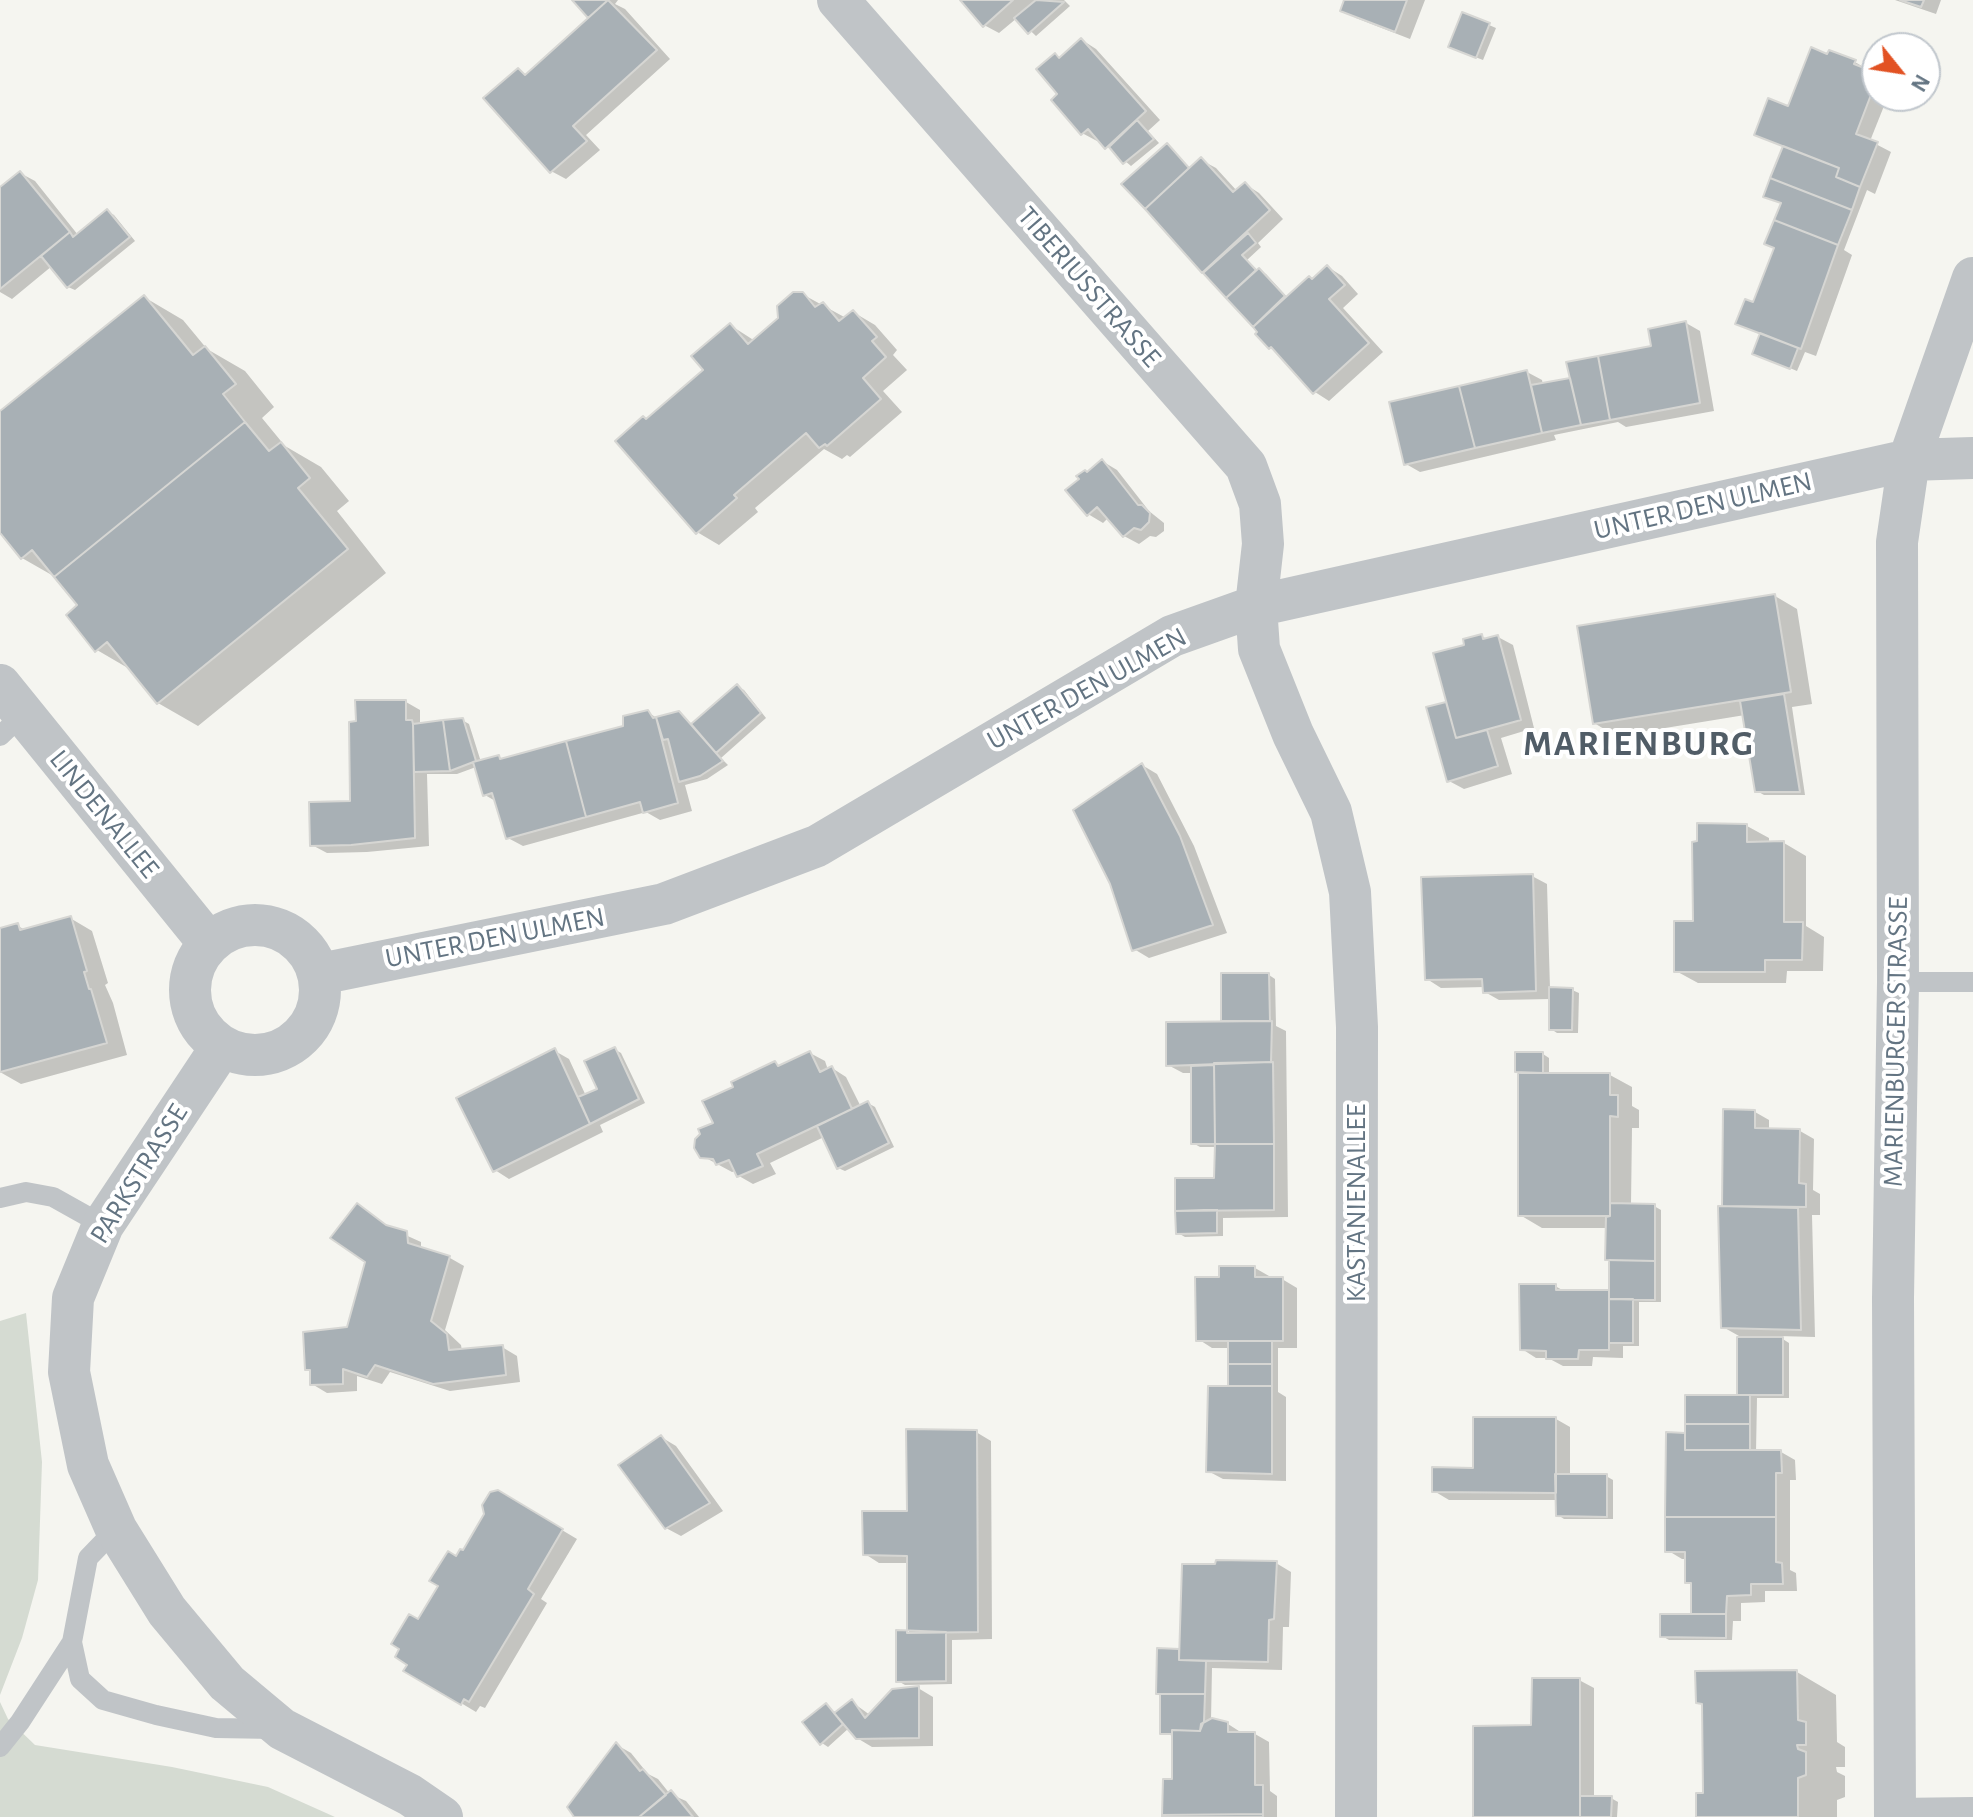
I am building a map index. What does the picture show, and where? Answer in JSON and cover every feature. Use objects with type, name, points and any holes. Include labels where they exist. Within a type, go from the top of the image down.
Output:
[{"type":"street","name":"TIBERIUSSTRASSE","points":[[838,0],[1246,466],[1260,504],[1262,530],[1256,606]]},
{"type":"street","name":"MARIENBURGER STRASSE","points":[[1895,1812],[1893,1298],[1898,982],[1897,542],[1909,460],[1973,278]]},
{"type":"street","name":"UNTER DEN ULMEN","points":[[320,974],[664,904],[817,846],[1172,636],[1256,606],[1909,460],[1973,458]]},
{"type":"street","name":"KASTANIENALLEE","points":[[1256,606],[1259,649],[1293,734],[1331,812],[1350,892],[1357,1027],[1356,1817]]},
{"type":"street","name":"LINDENALLEE","points":[[8,712],[208,942]]},
{"type":"street","points":[[239,926],[273,926],[303,944],[320,974],[320,1008],[302,1038],[272,1055],[237,1055],[207,1037],[190,1007],[191,972],[208,942],[239,926]]},
{"type":"street","name":"PARKSTRASSE","points":[[222,1046],[103,1225],[73,1298],[69,1372],[88,1465],[116,1529],[167,1611],[227,1683],[282,1729],[410,1795],[442,1817]]},
{"type":"lane","points":[[1898,982],[1973,982]]},
{"type":"lane","points":[[0,1198],[26,1192],[53,1197],[103,1225]]},
{"type":"lane","points":[[0,1747],[72,1642],[88,1558],[116,1529]]},
{"type":"lane","points":[[72,1642],[80,1679],[103,1700],[216,1728],[282,1729]]},
{"type":"lane","points":[[1895,1812],[1973,1807]]},
{"type":"shaded area","points":[[26,1313],[42,1462],[38,1580],[22,1638],[0,1695],[0,1321]]},
{"type":"shaded area","points":[[0,1702],[8,1719],[35,1745],[172,1767],[268,1787],[335,1817],[0,1817]]},
{"type":"building","points":[[572,0],[608,0],[588,18]]},
{"type":"building","points":[[608,0],[657,50],[573,126],[587,141],[550,173],[483,98],[518,68],[525,75]]},
{"type":"building","points":[[960,0],[1013,0],[983,27]]},
{"type":"building","points":[[1036,0],[1064,2],[1028,34],[1014,18]]},
{"type":"building","points":[[1344,0],[1407,0],[1395,32],[1340,11]]},
{"type":"building","points":[[1900,0],[1924,0],[1921,7]]},
{"type":"building","points":[[1462,12],[1490,23],[1476,58],[1448,47]]},
{"type":"building","points":[[1081,38],[1146,111],[1105,149],[1088,129],[1081,135],[1051,100],[1057,94],[1036,69],[1055,53],[1059,58]]},
{"type":"building","points":[[1811,47],[1856,60],[1854,64],[1861,67],[1861,112],[1864,112],[1856,134],[1878,142],[1860,187],[1836,177],[1839,168],[1754,135],[1768,98],[1788,106]]},
{"type":"building","points":[[1137,120],[1154,139],[1123,164],[1109,147]]},
{"type":"building","points":[[1167,143],[1189,168],[1145,209],[1121,184]]},
{"type":"building","points":[[1783,146],[1839,168],[1836,177],[1860,187],[1852,210],[1770,178]]},
{"type":"building","points":[[1201,157],[1233,192],[1245,182],[1270,210],[1202,273],[1145,209]]},
{"type":"building","points":[[20,171],[70,232],[0,289],[0,187]]},
{"type":"building","points":[[1770,178],[1852,210],[1838,245],[1774,220],[1781,203],[1763,197]]},
{"type":"building","points":[[107,209],[130,237],[67,288],[41,256],[70,232],[73,237]]},
{"type":"building","points":[[1774,220],[1838,245],[1801,349],[1735,324],[1745,299],[1753,302],[1774,248],[1764,244]]},
{"type":"building","points":[[1248,233],[1256,243],[1242,255],[1256,270],[1226,298],[1203,273]]},
{"type":"building","points":[[1327,265],[1345,285],[1329,299],[1369,343],[1313,394],[1271,347],[1269,349],[1255,334],[1257,332],[1253,327],[1309,276],[1312,279]]},
{"type":"building","points":[[1259,268],[1285,296],[1253,327],[1226,298]]},
{"type":"building","points":[[793,292],[803,292],[815,307],[823,302],[839,321],[853,310],[877,337],[872,341],[886,357],[863,378],[881,399],[827,446],[825,444],[819,448],[806,433],[734,495],[737,498],[696,534],[615,441],[703,370],[691,356],[730,323],[748,344],[778,318],[777,306]]},
{"type":"building","points":[[144,295],[193,355],[205,346],[236,384],[223,394],[245,422],[54,577],[32,550],[21,559],[0,533],[0,411]]},
{"type":"building","points":[[1686,321],[1700,403],[1610,420],[1598,356],[1651,346],[1648,329]]},
{"type":"building","points":[[1760,333],[1798,348],[1790,369],[1752,354]]},
{"type":"building","points":[[1598,356],[1610,420],[1581,425],[1566,362]]},
{"type":"building","points":[[1527,370],[1542,433],[1475,448],[1459,386]]},
{"type":"building","points":[[1570,378],[1581,425],[1542,433],[1531,385]]},
{"type":"building","points":[[1459,386],[1475,448],[1404,465],[1389,402]]},
{"type":"building","points":[[245,422],[269,451],[281,442],[310,478],[298,488],[348,549],[157,704],[107,642],[95,652],[66,615],[77,605],[54,577]]},
{"type":"building","points":[[1102,459],[1138,505],[1150,513],[1149,522],[1141,530],[1134,528],[1123,537],[1097,507],[1087,516],[1065,490],[1079,479],[1076,476],[1085,470],[1087,472]]},
{"type":"building","points":[[1775,594],[1791,692],[1593,724],[1577,626]]},
{"type":"building","points":[[1482,634],[1483,639],[1498,635],[1521,720],[1456,738],[1433,653],[1464,645],[1463,639]]},
{"type":"building","points":[[737,684],[761,713],[716,753],[691,724]]},
{"type":"building","points":[[1784,694],[1800,792],[1755,792],[1740,701]]},
{"type":"building","points":[[355,700],[406,700],[406,720],[412,720],[413,724],[415,838],[310,846],[309,802],[350,801],[349,722],[356,721]]},
{"type":"building","points":[[1446,702],[1456,738],[1487,730],[1498,766],[1447,782],[1426,707]]},
{"type":"building","points":[[648,710],[653,718],[656,717],[678,803],[643,813],[640,802],[586,817],[566,741],[623,726],[623,716]]},
{"type":"building","points":[[679,711],[723,761],[700,776],[679,782],[668,739],[663,740],[656,717]]},
{"type":"building","points":[[463,718],[476,761],[450,771],[443,720]]},
{"type":"building","points":[[443,720],[450,771],[414,772],[413,724]]},
{"type":"building","points":[[566,741],[586,817],[506,839],[492,793],[483,796],[473,762],[499,755],[500,759]]},
{"type":"building","points":[[1142,763],[1180,836],[1213,925],[1132,951],[1110,884],[1073,810]]},
{"type":"building","points":[[1697,823],[1747,824],[1747,842],[1784,841],[1784,922],[1803,922],[1802,960],[1765,960],[1765,972],[1674,972],[1674,921],[1693,921],[1692,842],[1697,841]]},
{"type":"building","points":[[1533,874],[1536,991],[1483,993],[1482,979],[1425,980],[1421,877]]},
{"type":"building","points":[[71,916],[87,971],[84,972],[107,1043],[0,1072],[0,928],[18,923],[20,930]]},
{"type":"building","points":[[1221,973],[1269,973],[1270,1021],[1221,1021]]},
{"type":"building","points":[[1549,987],[1573,988],[1572,1030],[1549,1030]]},
{"type":"building","points":[[1272,1021],[1271,1062],[1166,1066],[1166,1022]]},
{"type":"building","points":[[615,1047],[639,1099],[590,1124],[578,1097],[597,1089],[584,1061]]},
{"type":"building","points":[[555,1048],[590,1124],[493,1172],[456,1098]]},
{"type":"building","points":[[810,1051],[820,1072],[832,1066],[852,1109],[757,1154],[763,1166],[737,1177],[729,1160],[716,1165],[713,1159],[700,1158],[694,1148],[695,1139],[700,1134],[698,1129],[713,1123],[702,1101],[733,1087],[731,1082],[775,1061],[778,1066]]},
{"type":"building","points":[[1515,1052],[1543,1052],[1543,1073],[1515,1072]]},
{"type":"building","points":[[1273,1062],[1274,1144],[1215,1144],[1214,1063]]},
{"type":"building","points":[[1214,1065],[1215,1144],[1191,1144],[1191,1066]]},
{"type":"building","points":[[1518,1073],[1610,1073],[1610,1095],[1618,1095],[1618,1117],[1610,1116],[1610,1216],[1518,1216]]},
{"type":"building","points":[[868,1101],[889,1143],[837,1169],[817,1126]]},
{"type":"building","points":[[1723,1109],[1755,1110],[1755,1128],[1800,1129],[1799,1183],[1806,1184],[1806,1207],[1722,1206]]},
{"type":"building","points":[[1215,1144],[1274,1144],[1274,1210],[1175,1211],[1175,1178],[1214,1178]]},
{"type":"building","points":[[357,1203],[386,1225],[407,1231],[408,1243],[450,1256],[431,1321],[447,1334],[449,1350],[503,1345],[506,1375],[433,1384],[375,1365],[367,1377],[343,1369],[343,1384],[310,1385],[310,1370],[305,1370],[303,1332],[347,1327],[365,1262],[330,1238]]},
{"type":"building","points":[[1610,1203],[1655,1204],[1655,1261],[1605,1260],[1606,1217],[1610,1216]]},
{"type":"building","points":[[1718,1206],[1798,1208],[1801,1330],[1721,1328]]},
{"type":"building","points":[[1217,1210],[1217,1233],[1176,1234],[1175,1211]]},
{"type":"building","points":[[1609,1260],[1655,1261],[1655,1300],[1609,1299]]},
{"type":"building","points":[[1219,1266],[1255,1266],[1255,1277],[1283,1277],[1283,1341],[1196,1341],[1195,1277],[1219,1277]]},
{"type":"building","points":[[1519,1284],[1556,1284],[1556,1290],[1609,1290],[1609,1350],[1579,1350],[1578,1359],[1546,1359],[1546,1351],[1520,1350]]},
{"type":"building","points":[[1609,1299],[1633,1299],[1633,1343],[1609,1343]]},
{"type":"building","points":[[1737,1337],[1783,1337],[1783,1395],[1737,1395]]},
{"type":"building","points":[[1228,1341],[1272,1341],[1272,1364],[1228,1364]]},
{"type":"building","points":[[1228,1364],[1272,1364],[1272,1386],[1228,1386]]},
{"type":"building","points":[[1208,1386],[1272,1386],[1272,1474],[1206,1472]]},
{"type":"building","points":[[1685,1395],[1750,1395],[1750,1424],[1685,1424]]},
{"type":"building","points":[[1473,1417],[1556,1417],[1556,1493],[1432,1492],[1432,1467],[1473,1468]]},
{"type":"building","points":[[1685,1424],[1750,1424],[1750,1450],[1685,1450]]},
{"type":"building","points":[[906,1429],[977,1430],[978,1632],[907,1633],[907,1556],[863,1555],[862,1511],[907,1511]]},
{"type":"building","points":[[1666,1432],[1685,1433],[1685,1450],[1781,1450],[1782,1473],[1776,1473],[1776,1517],[1665,1517]]},
{"type":"building","points":[[661,1435],[710,1503],[665,1529],[618,1465]]},
{"type":"building","points":[[1555,1474],[1607,1474],[1607,1517],[1556,1516]]},
{"type":"building","points":[[498,1490],[563,1529],[528,1589],[534,1594],[469,1702],[464,1699],[461,1705],[403,1671],[407,1665],[395,1657],[399,1649],[391,1644],[409,1614],[418,1619],[438,1586],[429,1581],[448,1551],[456,1556],[460,1549],[463,1550],[484,1514],[482,1505],[490,1492]]},
{"type":"building","points":[[1665,1517],[1776,1517],[1776,1562],[1782,1563],[1783,1584],[1751,1584],[1751,1595],[1727,1596],[1726,1614],[1691,1614],[1691,1583],[1685,1583],[1685,1552],[1665,1552]]},
{"type":"building","points":[[1216,1560],[1277,1561],[1274,1619],[1269,1620],[1268,1662],[1179,1660],[1182,1564],[1215,1564]]},
{"type":"building","points":[[1660,1614],[1726,1614],[1726,1638],[1660,1637]]},
{"type":"building","points":[[896,1630],[946,1632],[946,1681],[896,1682]]},
{"type":"building","points":[[1157,1648],[1179,1649],[1179,1660],[1206,1661],[1205,1694],[1156,1694]]},
{"type":"building","points":[[1797,1670],[1798,1720],[1806,1722],[1806,1745],[1797,1745],[1798,1749],[1806,1752],[1806,1775],[1798,1778],[1798,1817],[1696,1817],[1696,1793],[1703,1793],[1702,1704],[1696,1703],[1695,1671]]},
{"type":"building","points":[[1532,1678],[1580,1678],[1580,1817],[1473,1817],[1473,1726],[1531,1725]]},
{"type":"building","points":[[919,1686],[919,1738],[856,1739],[834,1713],[852,1699],[865,1718],[892,1689]]},
{"type":"building","points":[[1160,1694],[1205,1694],[1204,1721],[1200,1731],[1172,1730],[1172,1734],[1160,1734]]},
{"type":"building","points":[[826,1703],[843,1724],[820,1745],[802,1722]]},
{"type":"building","points":[[1212,1718],[1228,1722],[1228,1732],[1255,1732],[1255,1785],[1263,1785],[1263,1814],[1162,1815],[1163,1779],[1172,1779],[1172,1730],[1200,1731],[1201,1724]]},
{"type":"building","points":[[616,1742],[640,1771],[643,1769],[666,1795],[639,1817],[574,1817],[567,1807]]},
{"type":"building","points":[[671,1790],[693,1817],[639,1817],[665,1795]]},
{"type":"building","points":[[1580,1796],[1612,1796],[1611,1817],[1580,1817]]},
{"type":"building","points":[[1263,1814],[1263,1817],[1162,1817],[1162,1815]]},
{"type":"district","name":"MARIENBURG","points":[[1639,744]]}]
